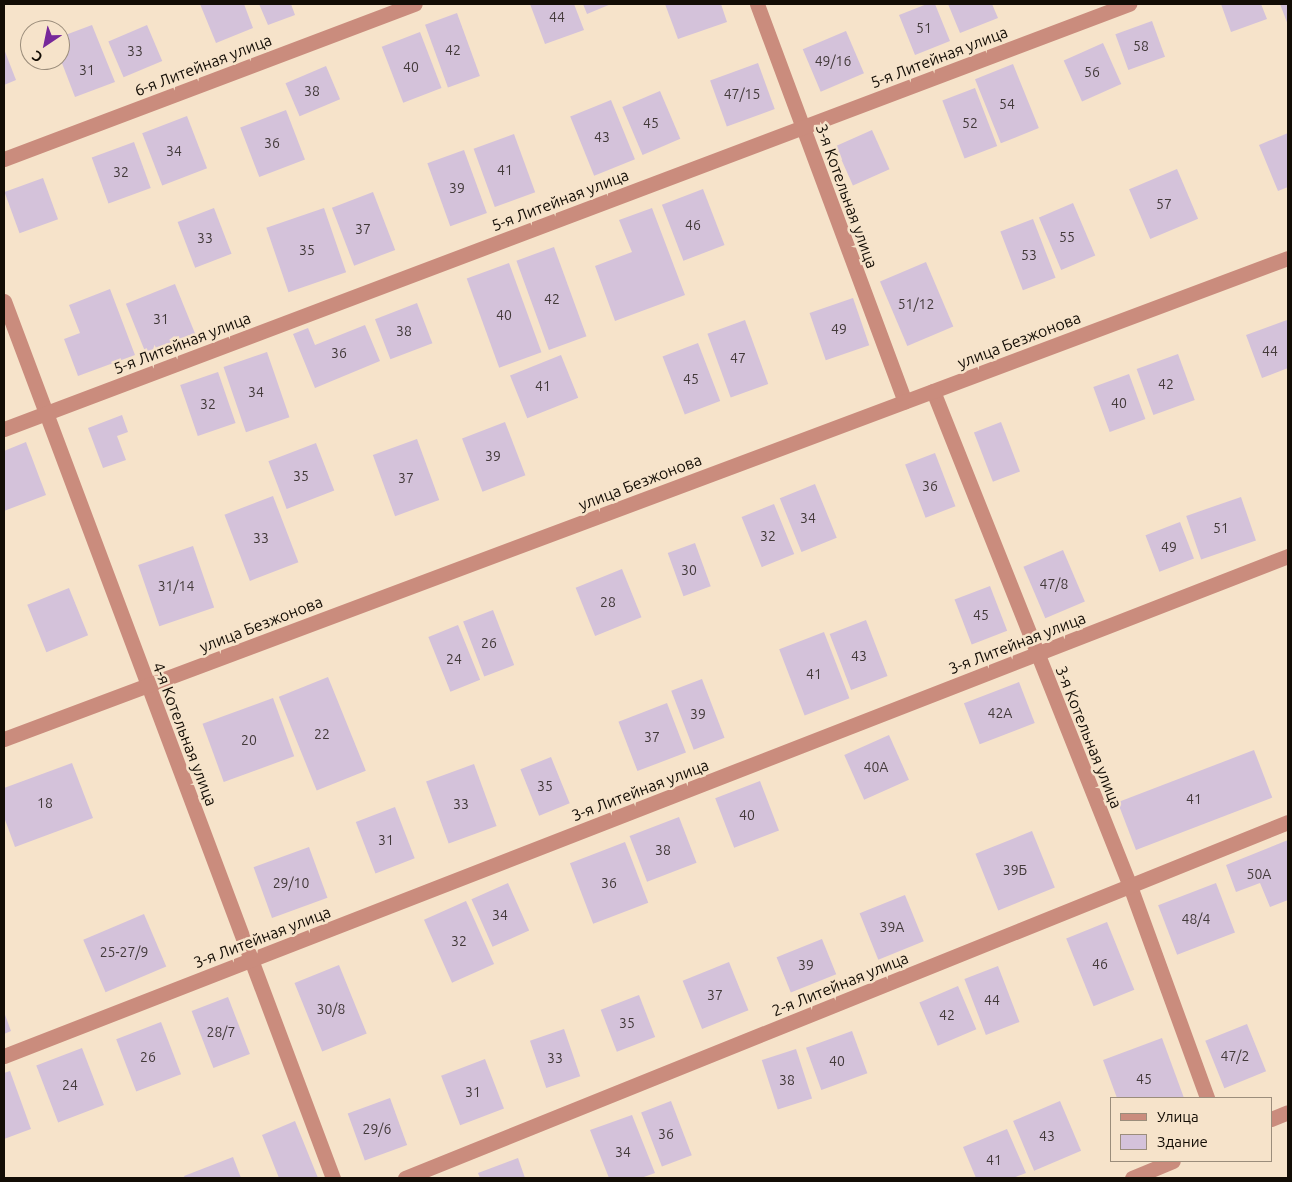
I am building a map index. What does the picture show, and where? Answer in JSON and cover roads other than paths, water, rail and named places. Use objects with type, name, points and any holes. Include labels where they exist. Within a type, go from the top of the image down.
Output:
[{"type":"street","name":"6-я Литейная улица","points":[[4,158],[415,4]]},
{"type":"street","name":"3-я Котельная улица","points":[[756,4],[905,401]]},
{"type":"street","name":"5-я Литейная улица","points":[[4,429],[1129,4]]},
{"type":"street","name":"улица Безжонова","points":[[4,739],[1288,258]]},
{"type":"street","name":"4-я Котельная улица","points":[[4,301],[332,1178]]},
{"type":"street","name":"3-я Котельная улица","points":[[933,391],[1130,886],[1207,1097]]},
{"type":"street","name":"3-я Литейная улица","points":[[4,1056],[1288,556]]},
{"type":"street","name":"2-я Литейная улица","points":[[405,1178],[1288,822]]},
{"type":"street","points":[[1272,1119],[1288,1112]]},
{"type":"street","points":[[1132,1178],[1171,1162]]}]
